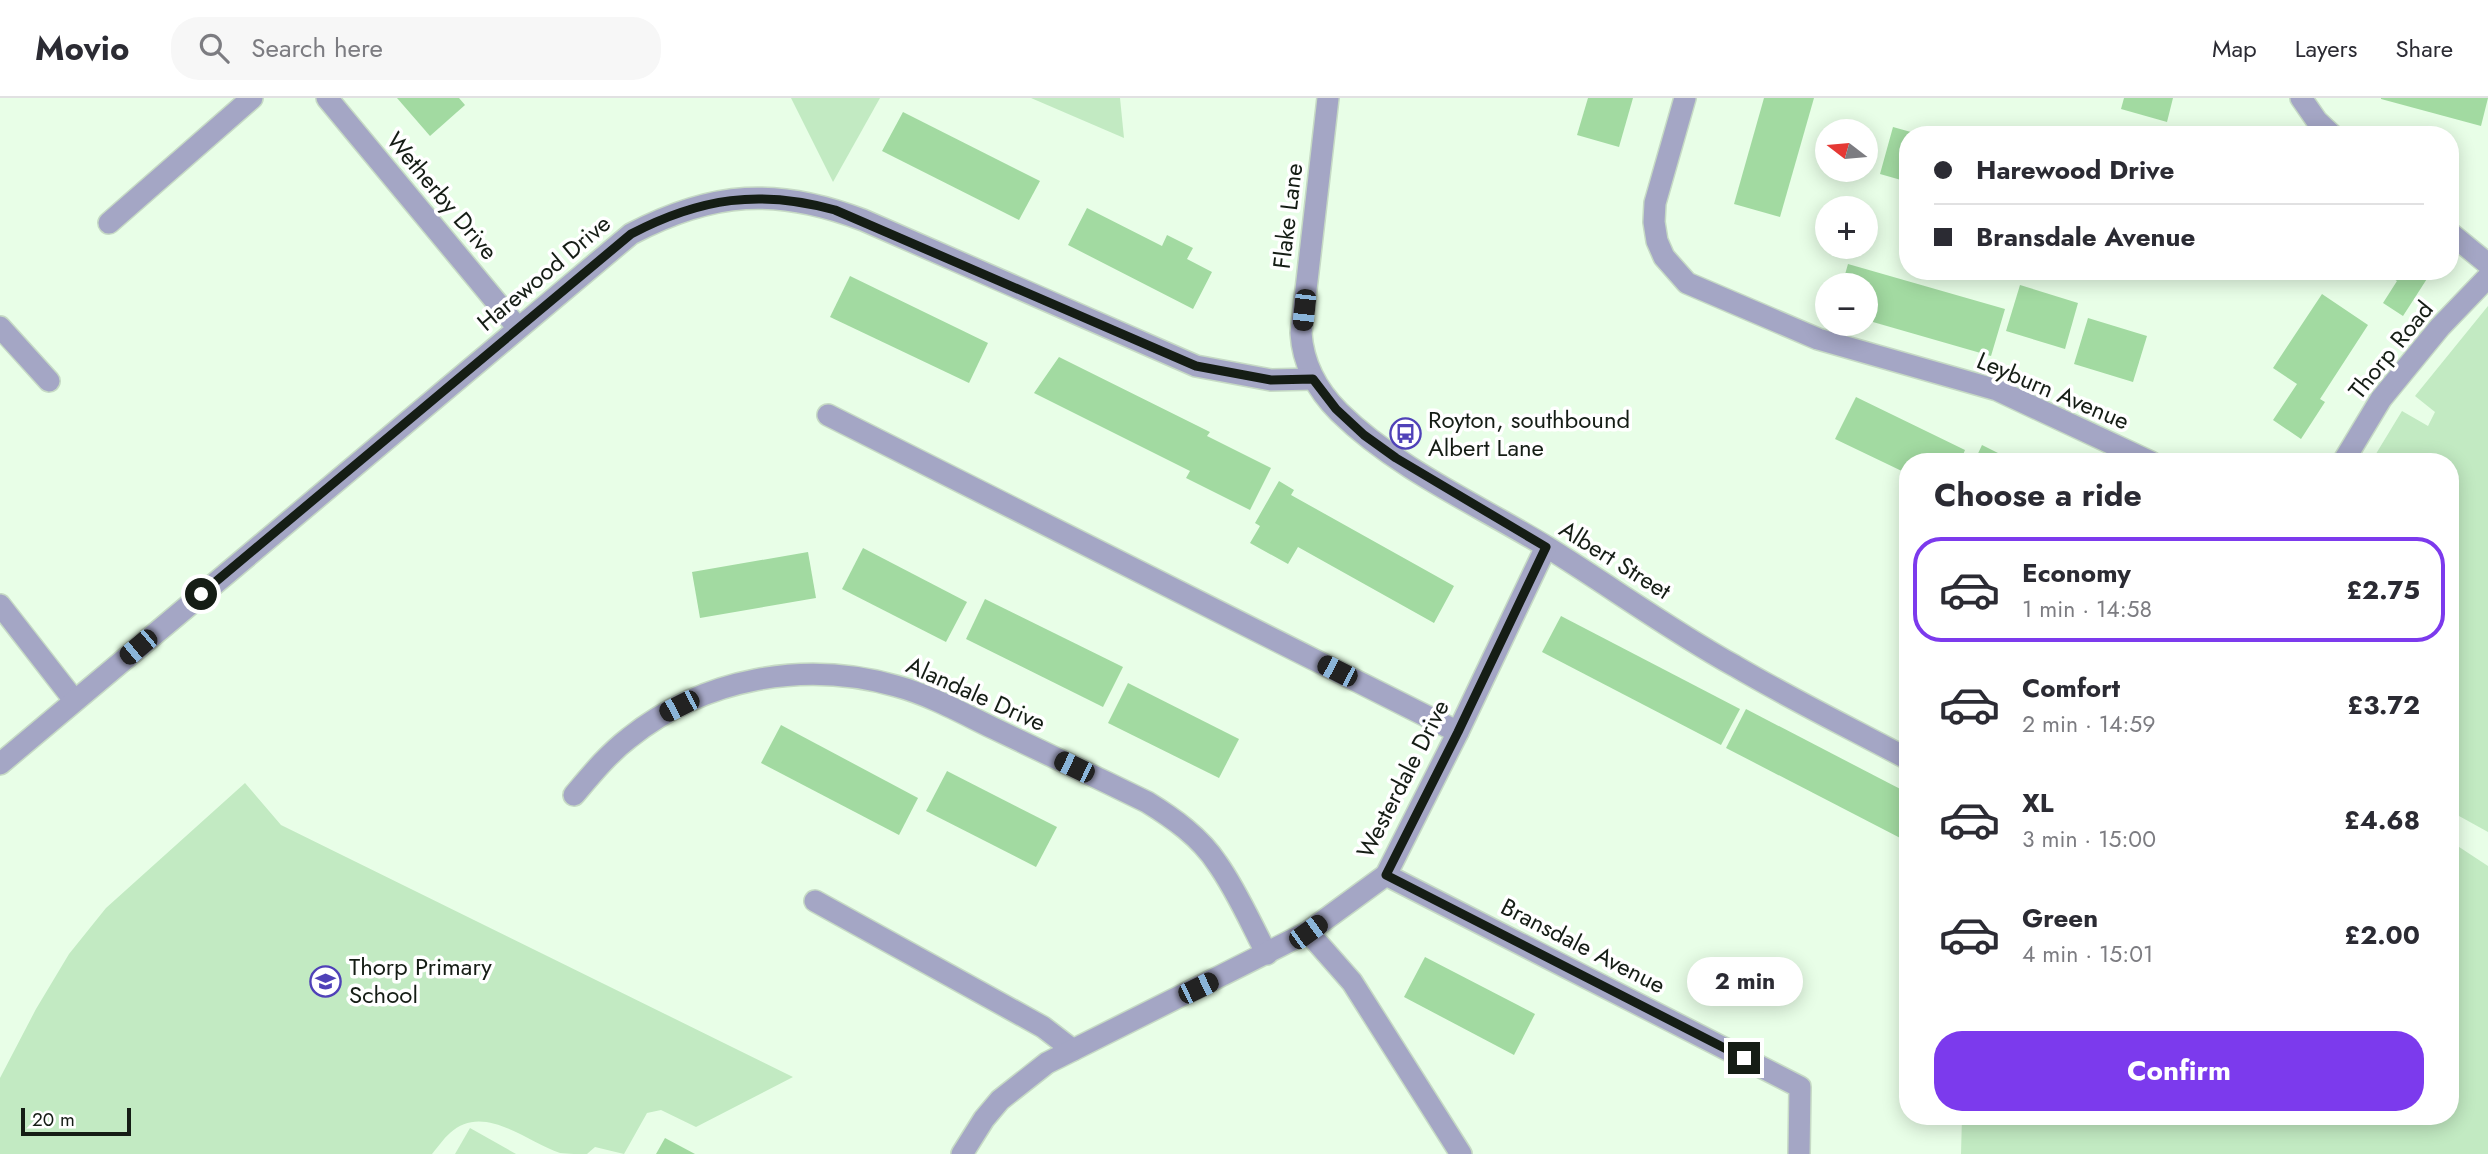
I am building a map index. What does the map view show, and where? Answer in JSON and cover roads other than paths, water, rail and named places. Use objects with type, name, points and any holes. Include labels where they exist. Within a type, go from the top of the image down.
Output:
[{"type":"street","points":[[109,223],[252,98]]},
{"type":"street","name":"Wetherby Drive","points":[[327,98],[518,328]]},
{"type":"street","name":"Flake Lane","points":[[1313,379],[1303,356],[1301,333],[1328,98]]},
{"type":"street","name":"Leyburn Avenue","points":[[1685,98],[1655,203],[1654,222],[1657,241],[1664,257],[1687,283],[1818,339],[1997,390],[2132,453]]},
{"type":"street","points":[[2301,98],[2322,126]]},
{"type":"street","name":"Harewood Drive","points":[[0,764],[631,234],[687,208],[748,198],[807,202],[863,220],[1196,366],[1271,380],[1313,379]]},
{"type":"street","points":[[2459,240],[2488,264]]},
{"type":"street","name":"Thorp Road","points":[[2348,453],[2381,399],[2440,327],[2488,277]]},
{"type":"street","points":[[0,327],[49,382]]},
{"type":"street","name":"Albert Street","points":[[1313,379],[1336,409],[1364,435],[1396,458],[1546,547],[1734,666],[1899,754]]},
{"type":"street","points":[[828,415],[1458,732]]},
{"type":"street","name":"Westerdale Drive","points":[[961,1154],[1000,1100],[1047,1063],[1308,932],[1386,875],[1546,547]]},
{"type":"street","points":[[0,605],[74,700]]},
{"type":"street","name":"Alandale Drive","points":[[574,795],[599,765],[629,738],[662,715],[697,697],[735,684],[775,676],[816,674],[857,677],[897,686],[936,701],[1147,802],[1173,818],[1196,838],[1217,862],[1267,954]]},
{"type":"street","name":"Bransdale Avenue","points":[[1386,875],[1800,1087],[1799,1154]]},
{"type":"street","points":[[815,901],[1043,1027],[1073,1050]]},
{"type":"street","points":[[1308,932],[1352,982],[1461,1154]]},
{"type":"place","name":"Royton, southbound Albert Lane","points":[[1405,434]]},
{"type":"place","name":"Thorp Primary School","points":[[326,981]]}]
